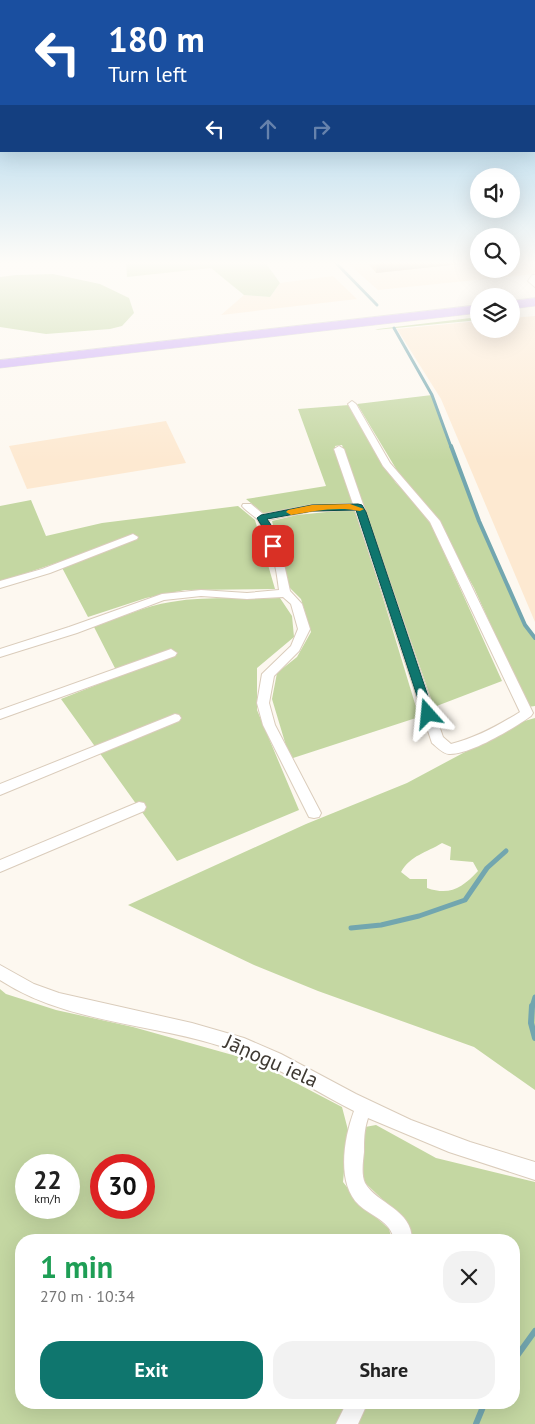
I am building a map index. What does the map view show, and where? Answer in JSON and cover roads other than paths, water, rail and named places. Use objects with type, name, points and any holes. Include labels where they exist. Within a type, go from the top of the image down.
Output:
[{"type":"highway","points":[[0,358],[257,328]]},
{"type":"highway","points":[[0,364],[310,328]]},
{"type":"street","points":[[339,449],[358,507],[362,512],[437,740],[449,748],[460,747],[512,723],[527,712],[435,521],[386,464],[352,404]]},
{"type":"street","points":[[247,506],[261,518],[271,537],[284,582],[285,593]]},
{"type":"street","points":[[261,518],[312,508],[358,507]]},
{"type":"street","points":[[0,585],[46,571],[133,537]]},
{"type":"street","points":[[0,653],[73,630],[162,597],[201,593],[247,596],[285,593],[297,604],[304,628],[299,643],[286,659],[268,674],[263,703],[269,725],[314,813]]},
{"type":"street","points":[[0,715],[171,653]]},
{"type":"street","points":[[0,790],[175,718]]},
{"type":"street","points":[[0,866],[139,808]]},
{"type":"street","name":"Jāņogu iela","points":[[0,972],[32,990],[92,1008],[206,1033],[244,1046],[286,1064],[364,1107],[440,1140],[535,1171]]},
{"type":"street","points":[[364,1107],[356,1128],[355,1184],[365,1198],[392,1217],[402,1234]]},
{"type":"street","points":[[347,1424],[354,1409]]},
{"type":"waterway","points":[[394,328],[432,395],[451,447]]},
{"type":"waterway","points":[[451,446],[479,521],[525,625],[535,638]]},
{"type":"waterway","points":[[351,928],[381,925],[419,916],[465,900],[487,868],[506,851]]},
{"type":"waterway","points":[[532,1007],[535,997]]},
{"type":"waterway","points":[[532,1006],[531,1023],[535,1038]]},
{"type":"waterway","points":[[520,1352],[535,1331]]},
{"type":"waterway","points":[[476,1424],[482,1409]]}]
